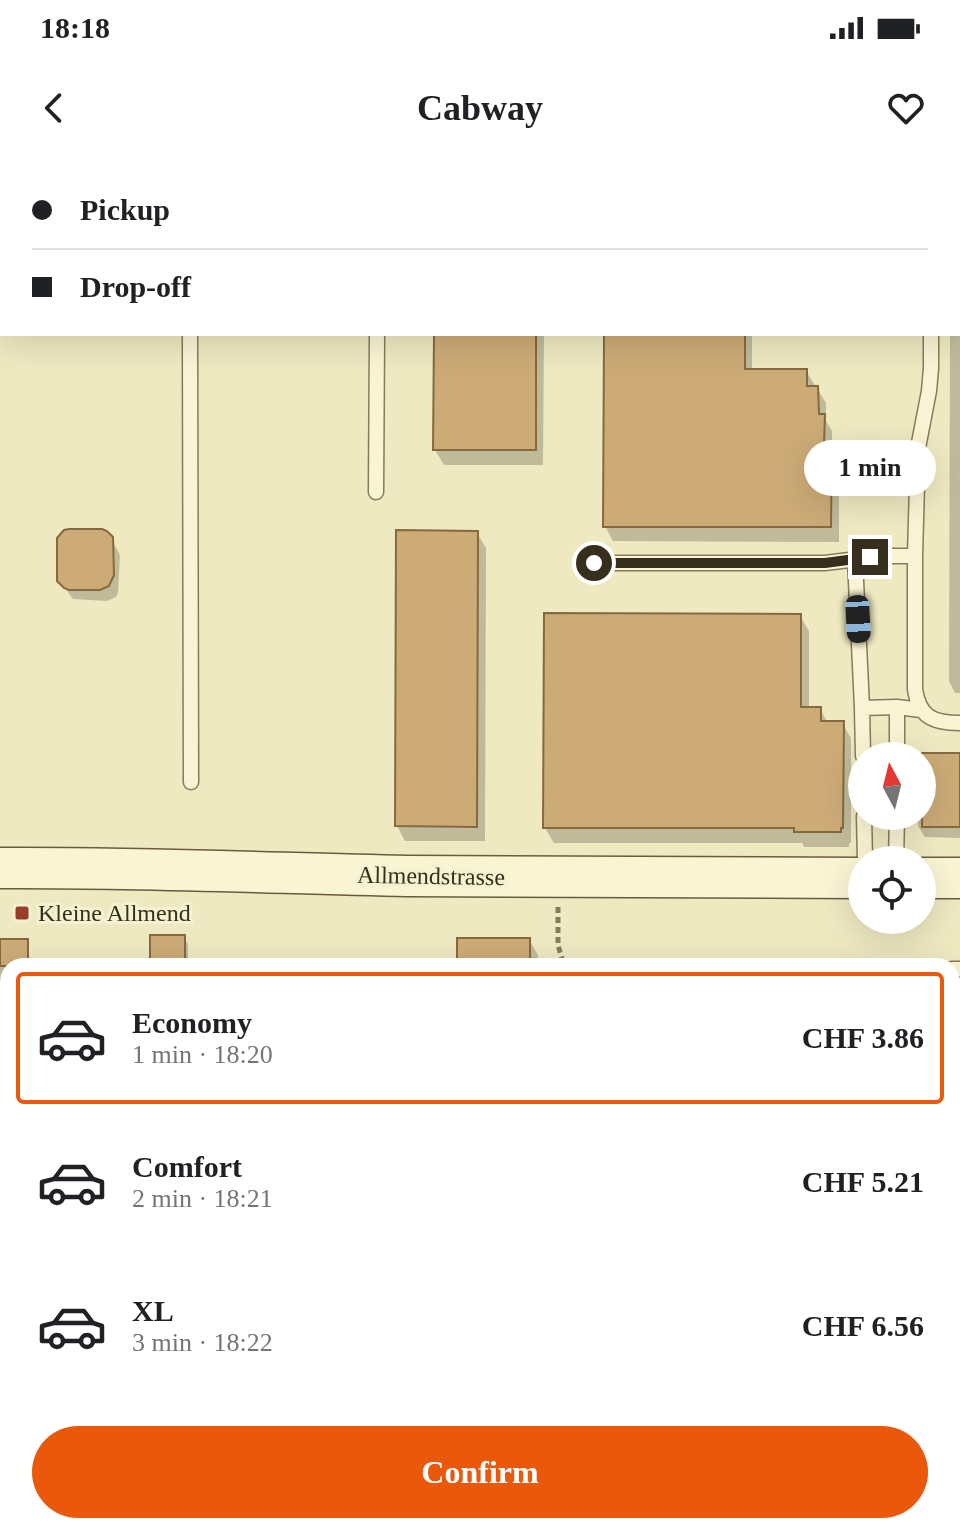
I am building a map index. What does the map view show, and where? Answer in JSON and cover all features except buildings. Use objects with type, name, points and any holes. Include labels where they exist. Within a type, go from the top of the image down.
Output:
[{"type":"main road","name":"Allmendstrasse","points":[[0,868],[558,878],[848,878]]},
{"type":"main road","points":[[936,878],[960,878]]},
{"type":"lane","points":[[190,336],[191,782]]},
{"type":"lane","points":[[376,492],[377,336]]},
{"type":"lane","points":[[921,710],[915,689],[915,556],[918,448],[929,391],[931,336]]},
{"type":"lane","points":[[594,563],[809,563],[915,556]]},
{"type":"lane","points":[[855,560],[863,742]]},
{"type":"lane","points":[[897,707],[897,742]]},
{"type":"lane","points":[[862,708],[921,710],[938,722],[960,723]]},
{"type":"path","points":[[558,878],[558,945],[562,958]]},
{"type":"place","name":"Kleine Allmend","points":[[22,913]]},
{"type":"route","points":[[594,563],[825,563],[870,557]]}]
